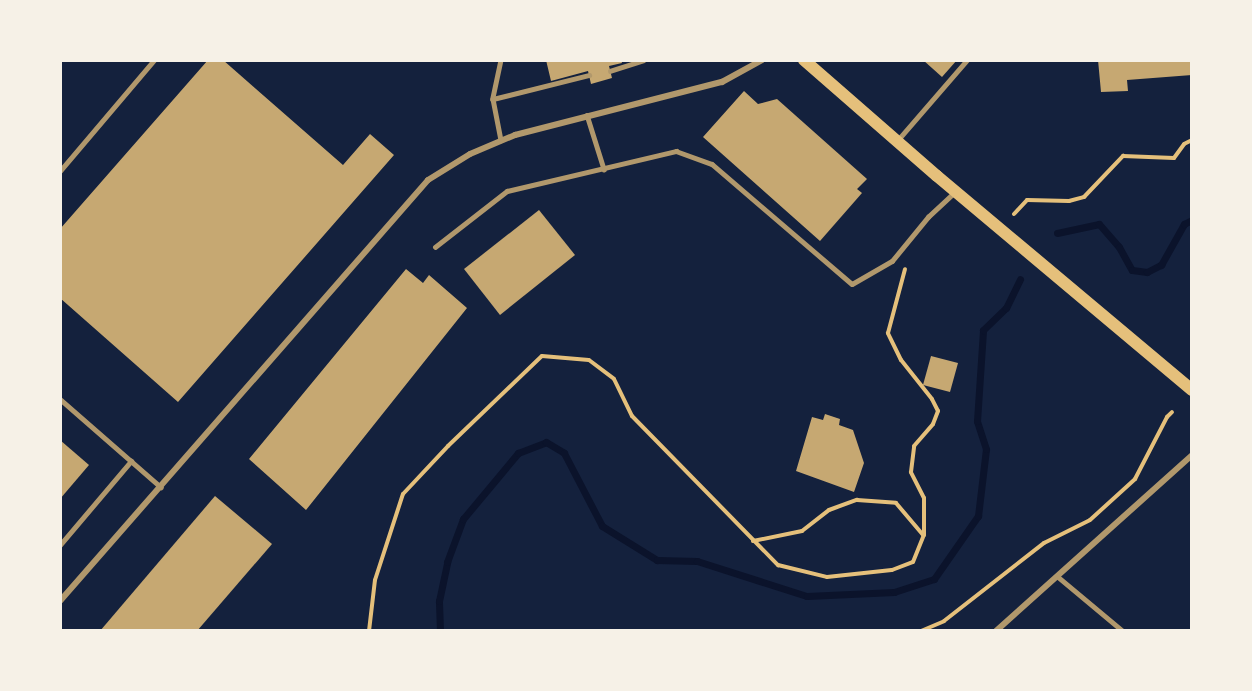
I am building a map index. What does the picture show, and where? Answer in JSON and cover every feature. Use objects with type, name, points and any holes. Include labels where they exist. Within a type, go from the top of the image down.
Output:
[{"type":"main road","points":[[804,60],[955,192],[1192,390]]},
{"type":"street","points":[[60,600],[428,180],[470,154],[501,140],[587,115],[722,82],[762,60]]},
{"type":"street","points":[[996,631],[1192,455]]},
{"type":"lane","points":[[60,171],[154,60]]},
{"type":"lane","points":[[501,60],[493,99],[501,140]]},
{"type":"lane","points":[[610,71],[643,60]]},
{"type":"lane","points":[[897,141],[967,60]]},
{"type":"lane","points":[[493,99],[589,75]]},
{"type":"lane","points":[[587,115],[604,170]]},
{"type":"lane","points":[[435,247],[507,191],[604,170],[676,151],[712,164],[852,284],[892,261],[928,217],[955,192]]},
{"type":"lane","points":[[60,399],[161,487]]},
{"type":"lane","points":[[60,545],[131,460]]},
{"type":"lane","points":[[1057,576],[1123,631]]},
{"type":"path","points":[[1014,214],[1027,200],[1069,201],[1084,196],[1123,156],[1174,158],[1184,144],[1192,140]]},
{"type":"path","points":[[369,631],[375,580],[403,494],[448,446],[543,356],[589,360],[614,379],[632,416],[778,565],[827,577],[892,570],[913,562],[924,535],[924,498],[911,472],[914,446],[933,424],[938,411],[932,399],[901,360],[888,333],[906,265]]},
{"type":"path","points":[[921,631],[944,621],[1044,543],[1090,520],[1135,479],[1167,417],[1172,412]]},
{"type":"path","points":[[753,541],[802,531],[829,510],[857,500],[896,503],[924,535]]},
{"type":"building","points":[[208,60],[223,60],[343,165],[370,134],[394,155],[178,402],[60,298],[60,229]]},
{"type":"building","points":[[546,60],[621,60],[622,63],[609,66],[612,78],[591,84],[588,71],[551,81]]},
{"type":"building","points":[[923,60],[957,60],[942,77]]},
{"type":"building","points":[[1098,60],[1192,60],[1192,75],[1127,80],[1128,91],[1101,92]]},
{"type":"building","points":[[744,91],[758,104],[777,99],[867,179],[857,189],[862,193],[820,241],[703,137]]},
{"type":"building","points":[[539,210],[575,255],[500,315],[464,269]]},
{"type":"building","points":[[406,269],[423,283],[429,275],[467,308],[306,510],[249,459]]},
{"type":"building","points":[[931,356],[958,363],[950,392],[923,385]]},
{"type":"building","points":[[825,414],[840,419],[839,425],[853,430],[864,463],[854,492],[796,471],[812,417],[823,420]]},
{"type":"building","points":[[60,440],[89,465],[60,499]]},
{"type":"building","points":[[215,496],[272,544],[197,631],[100,631]]},
{"type":"waterway","points":[[1057,233],[1099,224],[1119,247],[1132,270],[1147,272],[1161,265],[1184,224],[1192,220]]},
{"type":"waterway","points":[[440,631],[439,601],[447,562],[463,519],[518,453],[546,442],[564,453],[602,526],[657,560],[697,561],[807,596],[894,592],[934,579],[978,516],[986,449],[977,421],[983,330],[1006,308],[1020,279]]}]
